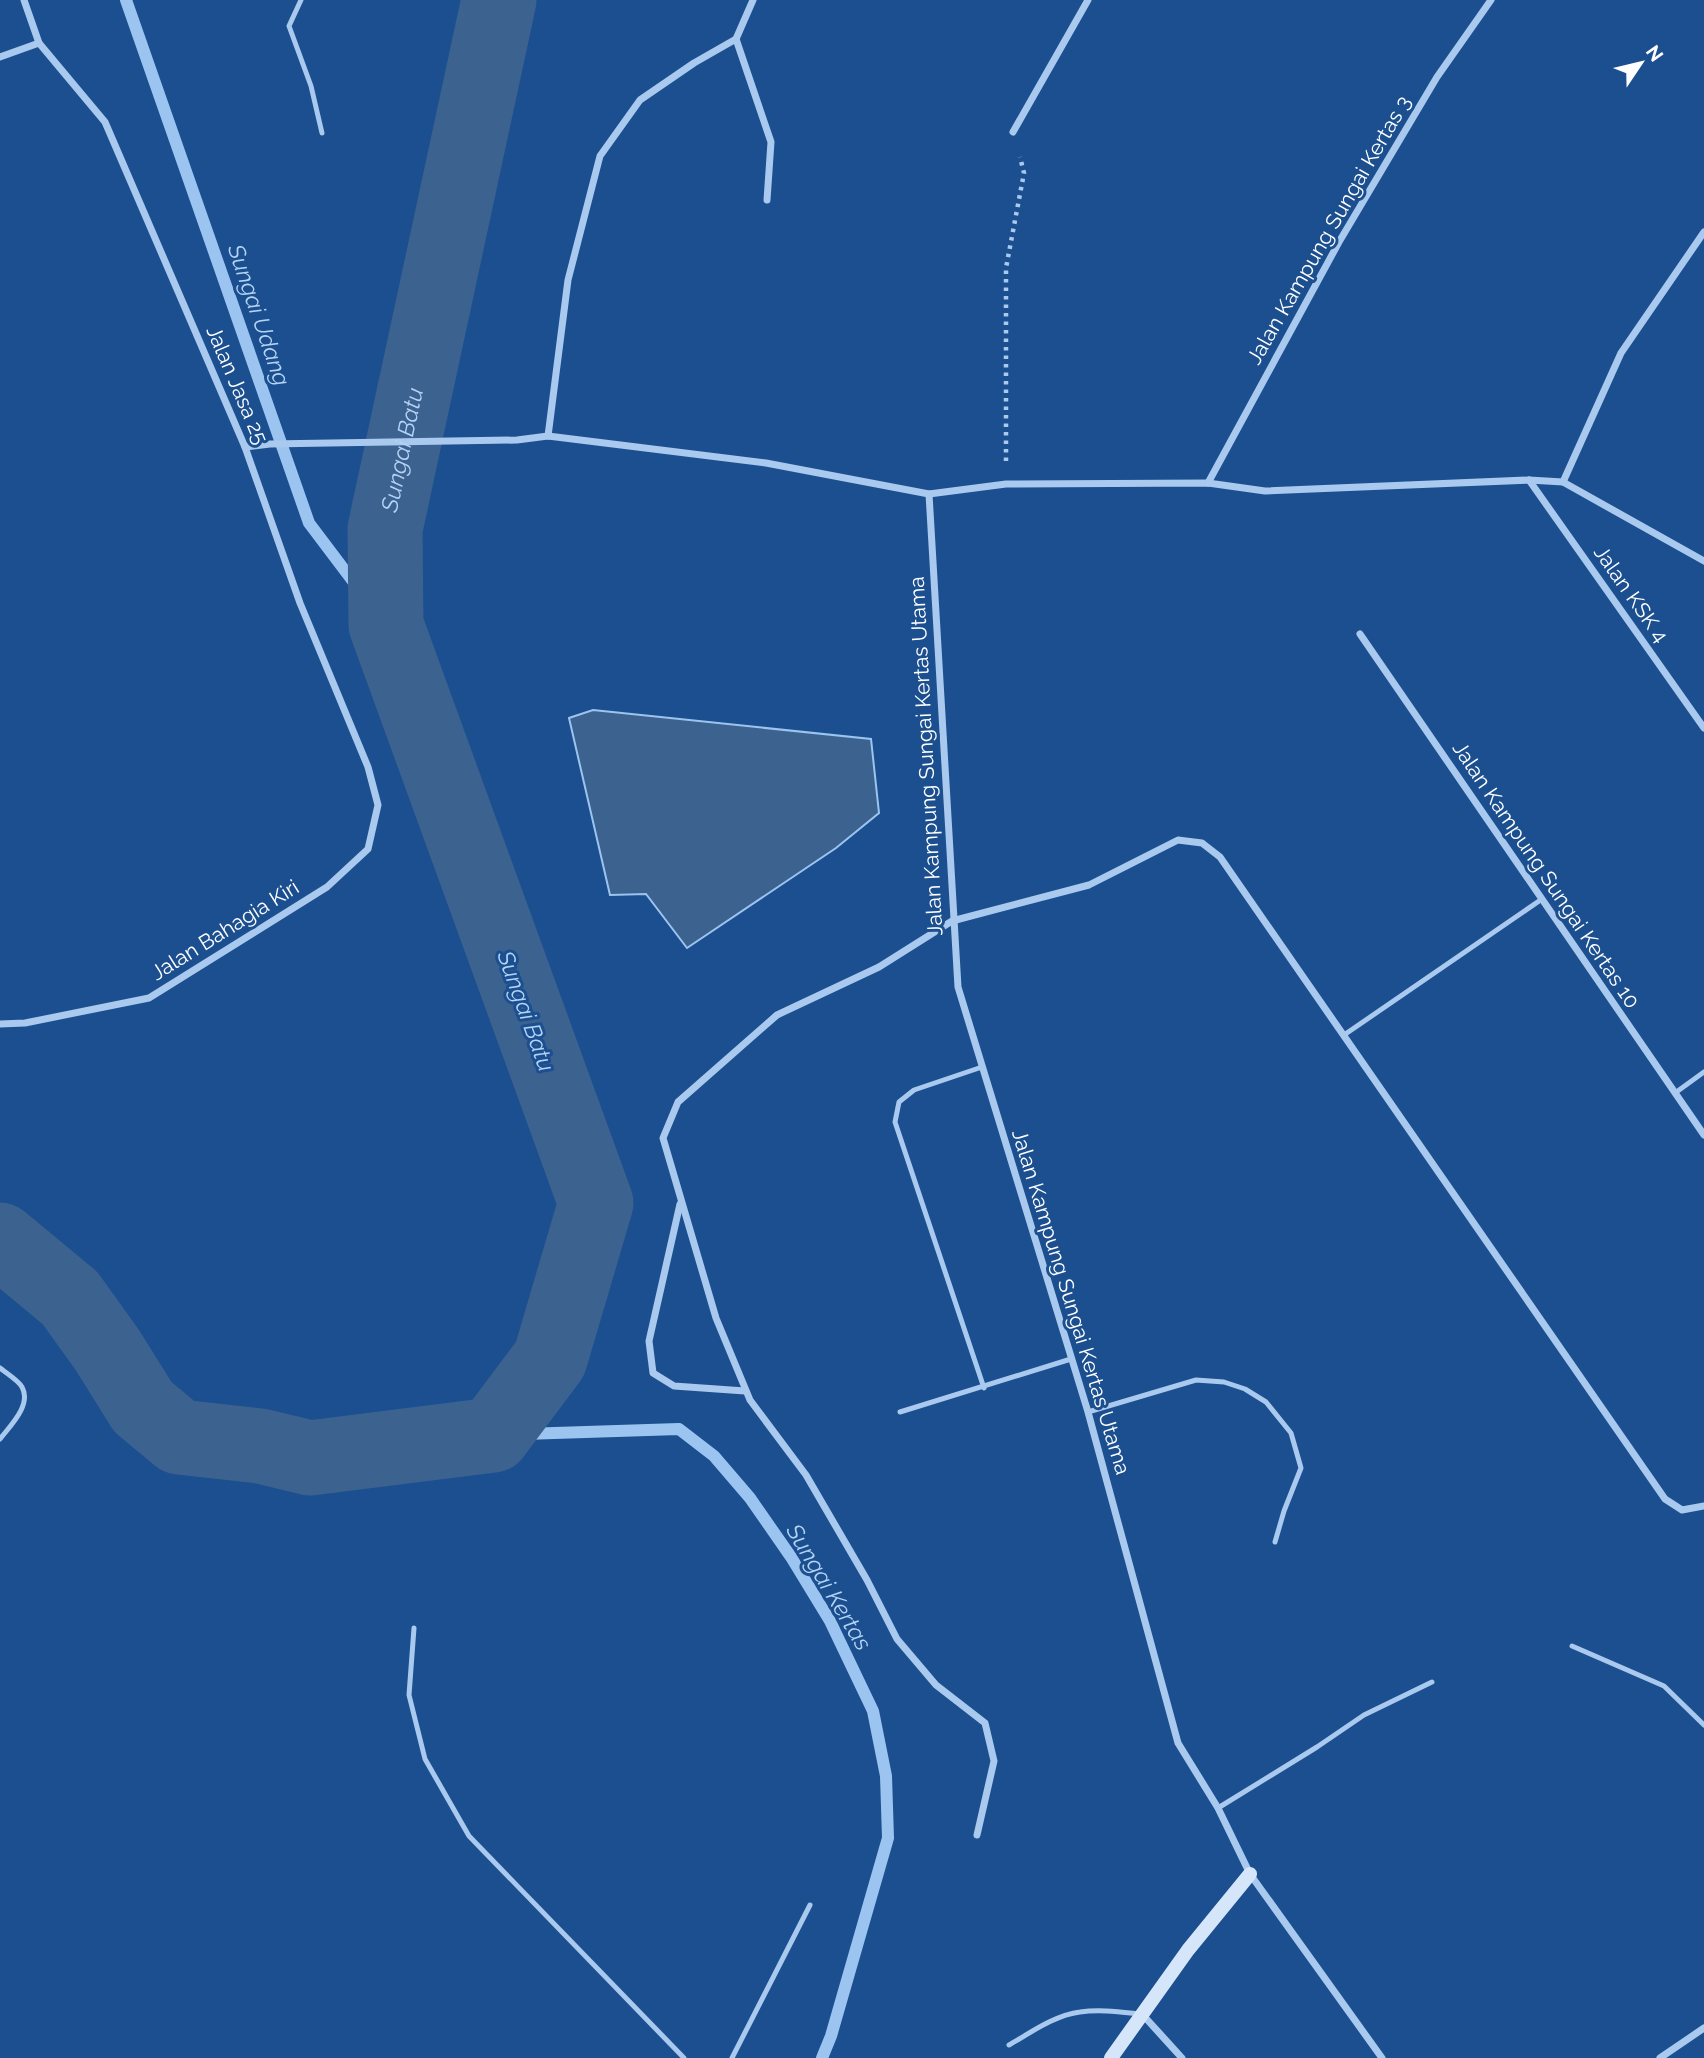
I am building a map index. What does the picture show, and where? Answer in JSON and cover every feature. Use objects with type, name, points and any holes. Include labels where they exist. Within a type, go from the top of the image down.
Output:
[{"type":"street","name":"Jalan Jasa 25","points":[[24,0],[39,43],[105,122],[245,447],[300,603],[368,767],[378,805]]},
{"type":"street","points":[[548,436],[568,280],[600,156],[640,100],[694,63],[736,39],[753,0]]},
{"type":"street","points":[[1013,132],[1088,0]]},
{"type":"street","name":"Jalan Kampung Sungai Kertas 3","points":[[1208,483],[1339,242],[1437,77],[1491,0]]},
{"type":"street","points":[[736,39],[771,142],[767,200]]},
{"type":"street","points":[[0,57],[39,43]]},
{"type":"street","points":[[1563,482],[1620,353],[1704,232]]},
{"type":"street","points":[[245,447],[270,444],[517,440],[548,436],[766,463],[929,494],[1006,484],[1208,483],[1265,491],[1529,480],[1563,482],[1704,562]]},
{"type":"street","name":"Jalan KSK 4","points":[[1529,480],[1704,728]]},
{"type":"street","name":"Jalan Kampung Sungai Kertas Utama","points":[[929,494],[958,987],[1088,1412],[1178,1743],[1217,1808],[1250,1874],[1382,2058]]},
{"type":"street","name":"Jalan Kampung Sungai Kertas 10","points":[[1360,634],[1704,1135]]},
{"type":"street","name":"Jalan Bahagia Kiri","points":[[0,1024],[25,1023],[149,998],[327,887],[368,849],[378,805]]},
{"type":"street","points":[[977,1835],[994,1762],[985,1723],[936,1685],[897,1639],[867,1580],[806,1475],[746,1391],[716,1318],[663,1138],[678,1102],[778,1015],[879,967],[953,921],[1088,886],[1178,840],[1202,843],[1220,857],[1665,1499],[1682,1510],[1704,1506]]},
{"type":"street","points":[[681,1200],[649,1341],[653,1373],[674,1386],[746,1391]]},
{"type":"street","points":[[1111,2058],[1188,1950],[1250,1874]]},
{"type":"street","points":[[1141,2014],[1182,2058]]},
{"type":"street","points":[[1660,2058],[1704,2028]]},
{"type":"lane","points":[[300,0],[289,26],[311,86],[322,133]]},
{"type":"lane","points":[[1344,1035],[1542,900]]},
{"type":"lane","points":[[982,1067],[914,1090],[899,1101],[895,1122],[984,1388]]},
{"type":"lane","points":[[1675,1093],[1704,1072]]},
{"type":"lane","points":[[900,1412],[1071,1359]]},
{"type":"lane","points":[[0,1368],[22,1386],[25,1399],[20,1411],[0,1439]]},
{"type":"lane","points":[[1088,1412],[1196,1380],[1224,1382],[1245,1389],[1266,1402],[1291,1433],[1301,1468],[1275,1542]]},
{"type":"lane","points":[[414,1628],[410,1695],[425,1759],[469,1836],[684,2058]]},
{"type":"lane","points":[[1572,1646],[1664,1686],[1704,1725]]},
{"type":"lane","points":[[1217,1808],[1364,1715],[1432,1682]]},
{"type":"lane","points":[[732,2058],[810,1905]]},
{"type":"lane","points":[[1009,2045],[1045,2025],[1077,2012],[1141,2014]]},
{"type":"path","points":[[1006,484],[1006,268],[1024,173],[1013,132]]},
{"type":"water","points":[[593,710],[871,739],[879,813],[836,848],[687,948],[646,894],[610,895],[569,718]]},
{"type":"waterway","name":"Sungai Udang","points":[[126,0],[309,523],[386,625]]},
{"type":"waterway","name":"Sungai Batu","points":[[0,1240],[70,1298],[143,1407],[179,1437],[260,1446],[310,1458],[493,1435],[550,1359],[596,1203],[386,625],[385,529],[499,0]]},
{"type":"waterway","name":"Sungai Kertas","points":[[493,1435],[679,1429],[714,1456],[750,1498],[791,1557],[830,1621],[873,1711],[886,1776],[888,1838],[831,2036],[822,2058]]}]
